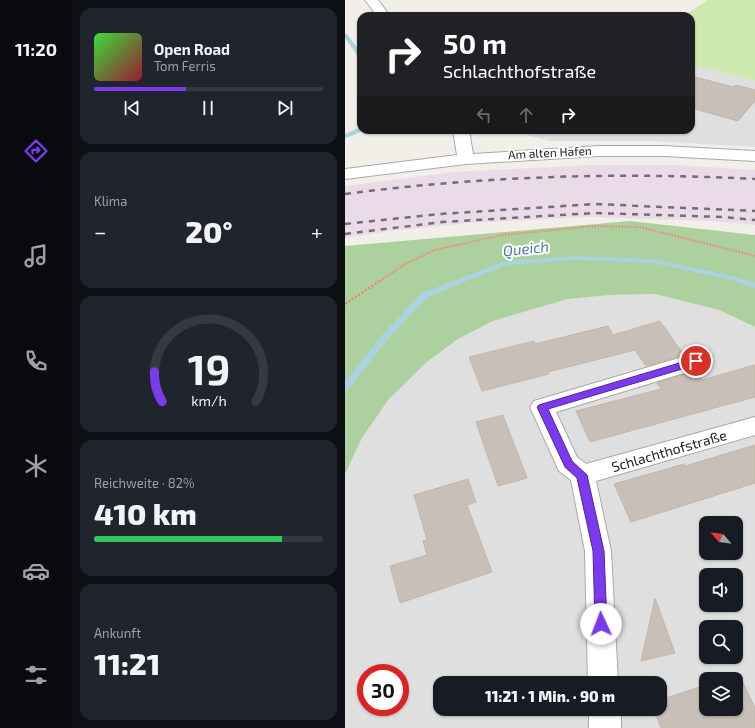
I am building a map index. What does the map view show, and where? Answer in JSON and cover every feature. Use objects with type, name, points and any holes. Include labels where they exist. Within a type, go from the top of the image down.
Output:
[{"type":"street","points":[[371,0],[381,12]]},
{"type":"street","points":[[462,134],[466,158]]},
{"type":"street","name":"Am alten Hafen","points":[[345,174],[466,158],[599,151],[663,151],[755,156]]},
{"type":"street","points":[[603,676],[598,551],[582,475],[568,464],[542,407],[696,361]]},
{"type":"street","name":"Schlachthofstraße","points":[[582,475],[755,426]]},
{"type":"street","points":[[605,716],[605,728]]},
{"type":"path","points":[[345,304],[405,264],[435,250],[502,235],[596,226],[639,227],[755,256]]},
{"type":"shaded area","points":[[695,65],[755,81],[755,147],[652,141],[550,141],[523,134],[695,134]]},
{"type":"shaded area","points":[[590,165],[676,165],[755,170],[755,225],[710,221],[591,217],[468,223],[390,231],[345,238],[345,186],[454,172]]},
{"type":"shaded area","points":[[655,294],[719,310],[755,327],[755,728],[345,728],[345,474],[362,438],[389,399],[427,362],[458,339],[493,321],[568,299],[610,295]]},
{"type":"green space","points":[[707,0],[755,0],[755,81],[695,65],[695,12],[690,12]]},
{"type":"green space","points":[[630,221],[755,235],[755,327],[719,310],[655,294],[610,295],[568,299],[493,321],[458,339],[427,362],[389,399],[362,438],[345,474],[345,246]]},
{"type":"building","points":[[695,77],[734,87],[736,85],[755,90],[755,101],[738,121],[695,109]]},
{"type":"building","points":[[660,321],[684,355],[646,366],[635,350],[548,372],[549,374],[482,391],[469,357],[534,341],[535,344],[608,326],[613,335]]},
{"type":"building","points":[[755,365],[755,397],[590,442],[576,411],[661,389],[657,383],[695,371],[702,380]]},
{"type":"building","points":[[503,415],[527,478],[498,486],[476,422]]},
{"type":"building","points":[[755,445],[755,483],[631,522],[614,484],[684,464],[685,466]]},
{"type":"building","points":[[468,479],[476,502],[467,505],[492,572],[400,603],[390,566],[427,555],[423,541],[427,540],[414,495]]},
{"type":"building","points":[[655,598],[675,653],[641,661]]},
{"type":"building","points":[[743,682],[755,708],[755,728],[661,728],[656,716],[667,716],[667,698],[699,687],[699,716],[743,716]]},
{"type":"waterway","name":"Queich","points":[[345,35],[357,52]]},
{"type":"waterway","name":"Queich","points":[[345,136],[357,131]]},
{"type":"waterway","name":"Queich","points":[[345,388],[385,337],[425,295],[505,263],[574,258],[653,261],[733,278],[755,286]]},
{"type":"railway","points":[[345,194],[448,183],[550,177],[652,176],[755,179]]},
{"type":"railway","points":[[345,224],[440,214],[595,204],[755,211]]},
{"type":"railway","points":[[345,234],[442,222],[595,213],[723,217],[755,220]]},
{"type":"route","points":[[601,624],[598,551],[582,475],[568,464],[542,407],[696,361]]}]
